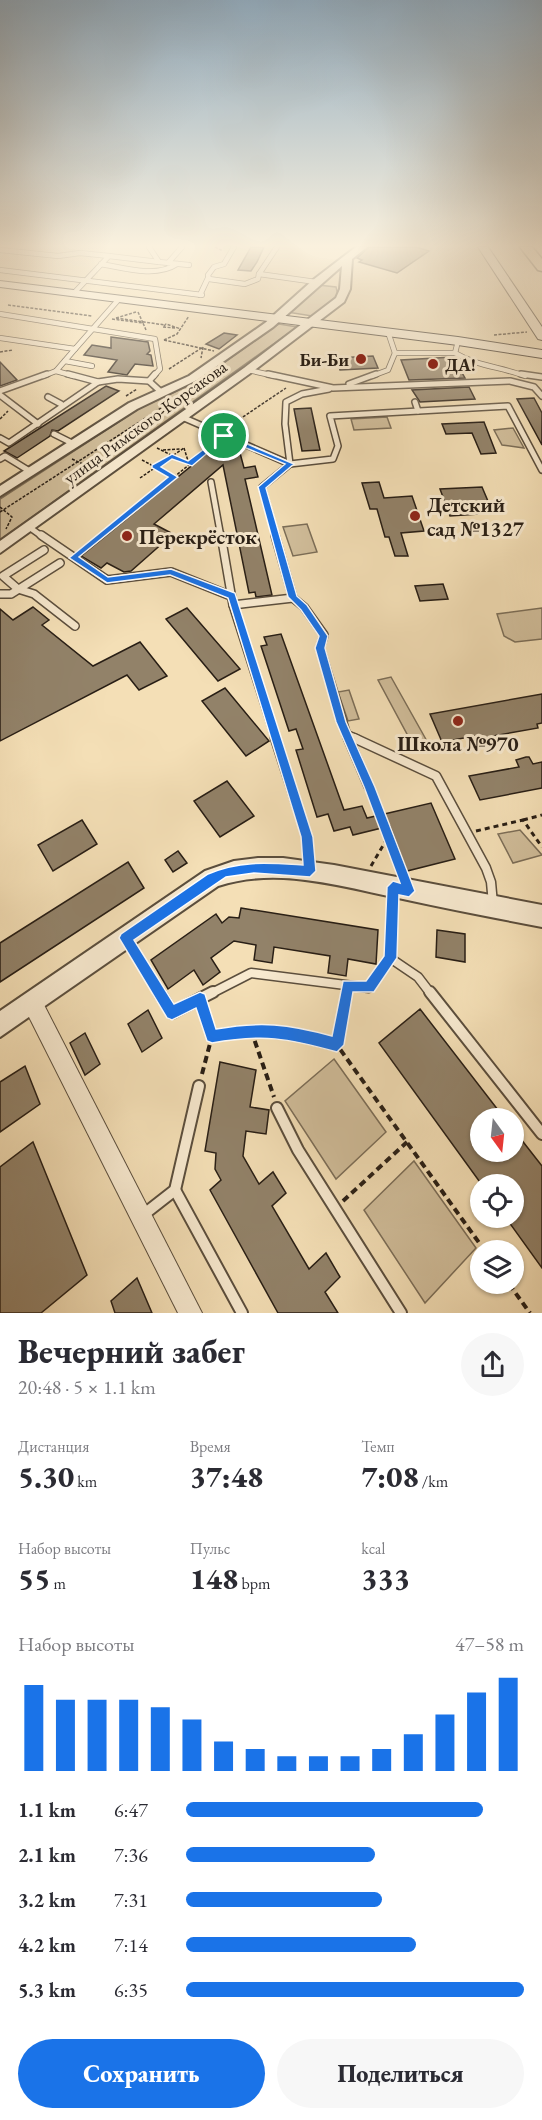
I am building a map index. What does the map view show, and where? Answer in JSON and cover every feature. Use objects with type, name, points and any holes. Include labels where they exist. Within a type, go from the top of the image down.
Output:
[{"type":"main road","points":[[191,308],[388,332],[457,347],[542,354]]},
{"type":"main road","points":[[457,347],[536,335],[520,308]]},
{"type":"street","name":"улица Римского-Корсакова","points":[[0,492],[160,392],[193,378],[286,308]]},
{"type":"street","name":"улица Римского-Корсакова","points":[[0,548],[176,415],[248,370],[329,308]]},
{"type":"street","points":[[0,1025],[212,878],[226,872],[254,868],[310,871],[542,916]]},
{"type":"street","points":[[33,1004],[190,1313]]},
{"type":"lane","points":[[38,425],[0,393],[56,371],[111,308]]},
{"type":"lane","points":[[0,314],[152,338],[160,369],[149,381]]},
{"type":"lane","points":[[290,464],[288,434],[283,415],[286,402],[302,394],[333,388],[388,370],[395,353],[388,332]]},
{"type":"lane","points":[[0,338],[75,348]]},
{"type":"lane","points":[[395,353],[457,347],[472,363],[502,367],[526,376],[542,377]]},
{"type":"lane","points":[[64,361],[92,366]]},
{"type":"lane","points":[[248,370],[333,388],[510,381],[534,387],[542,396]]},
{"type":"lane","points":[[56,371],[98,382]]},
{"type":"lane","points":[[0,438],[9,443],[38,425],[61,404],[98,382],[117,379],[149,381],[160,392]]},
{"type":"lane","points":[[408,385],[411,394]]},
{"type":"lane","points":[[48,397],[61,404]]},
{"type":"lane","points":[[415,402],[418,411]]},
{"type":"lane","points":[[176,415],[290,464],[333,459],[338,446],[330,416],[508,406],[540,462],[542,470]]},
{"type":"lane","points":[[54,434],[74,444]]},
{"type":"lane","points":[[0,459],[5,456],[31,472]]},
{"type":"lane","points":[[290,464],[262,487],[293,597],[304,607],[324,636],[320,648],[346,734],[369,787]]},
{"type":"lane","points":[[211,482],[233,604],[307,837],[310,871]]},
{"type":"lane","points":[[29,527],[107,580],[171,572],[231,596]]},
{"type":"lane","points":[[44,550],[3,576],[18,590],[34,594],[75,626]]},
{"type":"lane","points":[[0,594],[11,594],[60,563]]},
{"type":"lane","points":[[233,604],[293,597]]},
{"type":"lane","points":[[346,734],[436,776],[492,882],[493,907]]},
{"type":"lane","points":[[401,889],[390,958],[418,977],[542,1134]]},
{"type":"lane","points":[[126,938],[172,1013],[251,973],[369,988]]},
{"type":"lane","points":[[141,1217],[176,1190],[199,1086]]},
{"type":"lane","points":[[277,1108],[298,1150],[400,1313]]},
{"type":"lane","points":[[176,1190],[242,1313]]},
{"type":"path","points":[[34,308],[143,323],[176,325],[175,328],[181,329]]},
{"type":"path","points":[[134,308],[152,338],[203,347],[217,352]]},
{"type":"path","points":[[114,319],[145,309]]},
{"type":"path","points":[[164,340],[177,334],[189,315]]},
{"type":"path","points":[[486,336],[536,335]]},
{"type":"path","points":[[149,381],[203,347]]},
{"type":"path","points":[[200,365],[203,347]]},
{"type":"path","points":[[73,558],[174,477],[221,435],[297,380]]},
{"type":"path","points":[[0,512],[178,397],[176,415]]},
{"type":"path","points":[[157,448],[189,464]]},
{"type":"path","points":[[184,448],[189,464]]},
{"type":"path","points":[[162,450],[184,448]]},
{"type":"path","points":[[140,478],[184,448]]},
{"type":"path","points":[[65,456],[97,471]]},
{"type":"path","points":[[141,460],[174,477]]},
{"type":"path","points":[[0,507],[12,517],[5,530]]},
{"type":"path","points":[[369,787],[388,836],[401,889]]},
{"type":"path","points":[[467,834],[542,815]]},
{"type":"path","points":[[523,820],[542,847]]},
{"type":"path","points":[[370,868],[388,836]]},
{"type":"path","points":[[369,988],[390,958]]},
{"type":"path","points":[[337,1045],[348,985]]},
{"type":"path","points":[[199,1086],[212,1036],[200,999]]},
{"type":"path","points":[[212,1036],[251,1030],[288,1031],[337,1045],[477,1240]]},
{"type":"path","points":[[251,1030],[277,1108]]},
{"type":"path","points":[[335,1209],[407,1142]]},
{"type":"path","points":[[516,1294],[530,1313]]},
{"type":"shaded area","points":[[291,308],[322,308],[312,316],[287,312]]},
{"type":"shaded area","points":[[279,324],[297,327],[0,540],[0,499],[140,408],[196,382]]},
{"type":"shaded area","points":[[387,417],[391,428],[354,430],[351,419]]},
{"type":"shaded area","points":[[513,428],[524,448],[502,445],[494,430]]},
{"type":"shaded area","points":[[307,524],[317,552],[293,556],[283,527]]},
{"type":"shaded area","points":[[542,608],[542,639],[515,642],[504,636],[497,614]]},
{"type":"shaded area","points":[[391,677],[428,743],[414,747],[378,680]]},
{"type":"shaded area","points":[[349,690],[359,719],[348,721],[338,692]]},
{"type":"shaded area","points":[[520,830],[542,855],[513,863],[498,834]]},
{"type":"shaded area","points":[[334,1059],[386,1132],[336,1179],[285,1101]]},
{"type":"shaded area","points":[[414,1161],[470,1240],[470,1254],[425,1303],[364,1210]]},
{"type":"building","points":[[224,333],[237,335],[219,349],[206,344]]},
{"type":"building","points":[[111,337],[148,342],[150,351],[147,354],[151,355],[153,366],[135,364],[127,375],[108,372],[117,360],[84,355],[92,345],[111,348]]},
{"type":"building","points":[[373,356],[378,368],[340,370],[336,358]]},
{"type":"building","points":[[453,357],[465,378],[409,380],[401,360]]},
{"type":"building","points":[[0,362],[17,380],[0,386]]},
{"type":"building","points":[[106,386],[119,391],[58,431],[52,430],[50,436],[17,458],[4,451]]},
{"type":"building","points":[[469,387],[475,399],[420,402],[412,390]]},
{"type":"building","points":[[534,398],[542,413],[542,445],[517,399]]},
{"type":"building","points":[[311,408],[320,450],[302,451],[294,409]]},
{"type":"building","points":[[484,422],[496,453],[481,454],[472,433],[446,434],[442,424]]},
{"type":"building","points":[[241,450],[237,454],[240,453],[244,468],[255,466],[258,477],[245,479],[272,595],[256,597],[255,592],[249,593],[223,465],[154,524],[173,534],[131,571],[124,572],[107,563],[101,568],[81,556],[206,454]]},
{"type":"building","points":[[379,482],[384,498],[412,496],[424,531],[401,533],[408,556],[395,556],[389,537],[385,537],[377,509],[370,509],[362,483]]},
{"type":"building","points":[[482,487],[493,513],[450,516],[440,489]]},
{"type":"building","points":[[443,584],[448,599],[420,601],[415,586]]},
{"type":"building","points":[[33,607],[49,620],[42,625],[93,666],[140,642],[167,676],[139,690],[127,675],[0,741],[0,609],[13,620]]},
{"type":"building","points":[[187,608],[240,669],[218,681],[166,619]]},
{"type":"building","points":[[281,634],[344,810],[362,806],[367,818],[431,803],[455,859],[407,871],[390,826],[353,835],[350,827],[334,831],[328,814],[317,817],[296,750],[303,749],[296,729],[289,731],[261,646],[267,645],[264,637]]},
{"type":"building","points":[[225,688],[269,741],[246,756],[202,701]]},
{"type":"building","points":[[542,694],[542,723],[537,724],[538,728],[482,738],[480,735],[442,742],[430,714]]},
{"type":"building","points":[[529,757],[533,764],[542,762],[542,788],[480,800],[469,776],[519,767],[516,760]]},
{"type":"building","points":[[227,781],[254,816],[220,837],[194,801]]},
{"type":"building","points":[[82,820],[97,844],[53,871],[38,845]]},
{"type":"building","points":[[178,851],[187,863],[173,872],[165,860]]},
{"type":"building","points":[[128,862],[144,888],[0,982],[0,943]]},
{"type":"building","points":[[241,908],[378,930],[376,964],[348,959],[346,976],[328,973],[330,956],[274,947],[272,963],[254,960],[256,945],[234,941],[211,958],[220,972],[203,985],[194,970],[168,989],[151,960],[216,914],[222,923],[229,917],[239,918]]},
{"type":"building","points":[[437,930],[465,934],[465,962],[436,957]]},
{"type":"building","points":[[420,1009],[496,1108],[470,1108],[470,1162],[524,1162],[524,1143],[542,1166],[542,1268],[513,1228],[524,1228],[524,1174],[474,1174],[379,1043]]},
{"type":"building","points":[[148,1010],[162,1038],[142,1052],[128,1024]]},
{"type":"building","points":[[85,1033],[100,1064],[85,1075],[70,1043]]},
{"type":"building","points":[[220,1062],[256,1070],[250,1107],[269,1110],[266,1134],[246,1131],[243,1156],[259,1184],[273,1172],[286,1193],[272,1206],[309,1269],[326,1253],[340,1277],[325,1292],[338,1313],[278,1313],[210,1190],[221,1180],[215,1169],[216,1153],[205,1151]]},
{"type":"building","points":[[25,1066],[40,1104],[0,1132],[0,1082]]},
{"type":"building","points":[[33,1142],[87,1275],[41,1313],[0,1313],[0,1167]]},
{"type":"building","points":[[137,1278],[152,1313],[115,1313],[111,1301]]},
{"type":"place","name":"Би-Би","points":[[361,359]]},
{"type":"place","name":"ДА!","points":[[433,364]]},
{"type":"place","name":"Детский сад №1327","points":[[415,516]]},
{"type":"place","name":"Перекрёсток","points":[[127,536]]},
{"type":"place","name":"Школа №970","points":[[458,721]]},
{"type":"route","points":[[224,436],[290,464],[264,483],[262,487],[293,597],[304,607],[324,636],[320,648],[341,722],[409,891],[393,887],[390,958],[369,988],[348,985],[337,1045],[288,1031],[251,1030],[212,1036],[200,999],[172,1013],[126,938],[212,878],[226,872],[254,868],[310,871],[307,837],[231,596],[171,572],[107,580],[73,558],[174,477],[155,467],[172,456],[189,464],[224,436]]}]
